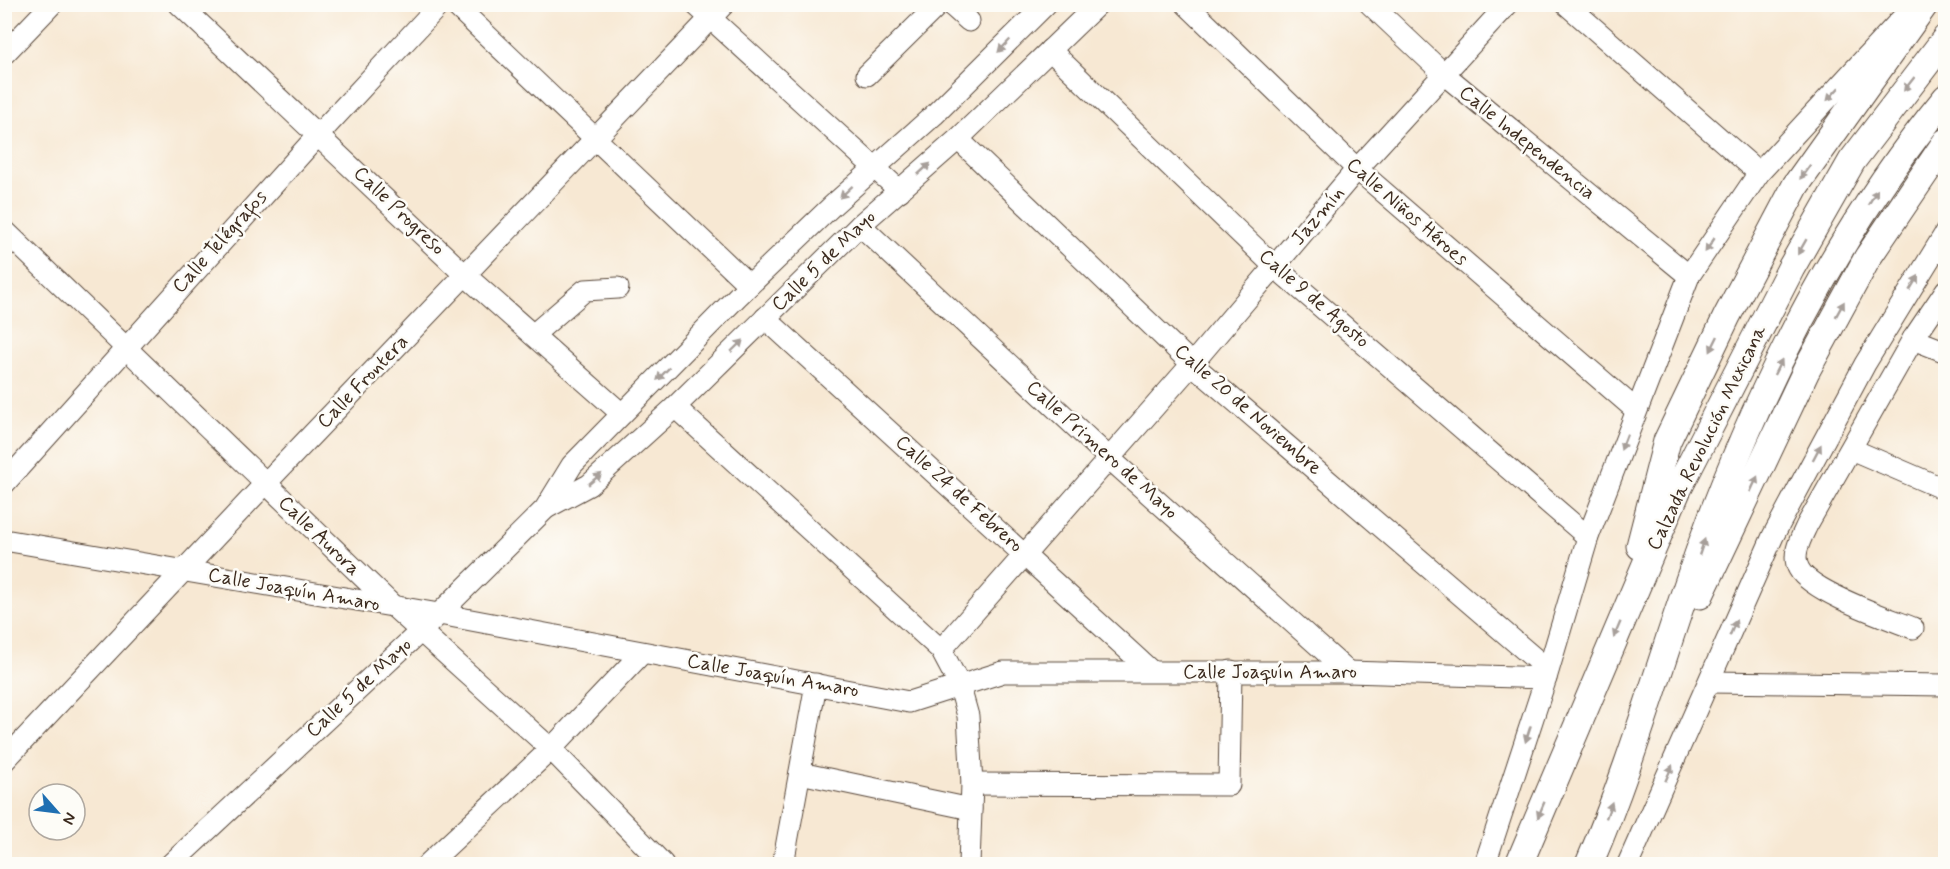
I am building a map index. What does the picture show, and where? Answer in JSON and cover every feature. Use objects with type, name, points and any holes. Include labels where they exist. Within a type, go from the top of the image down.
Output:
[{"type":"main road","points":[[1629,603],[1649,506],[1667,441],[1727,316],[1796,184],[1925,4]]},
{"type":"main road","name":"Calzada Revolución Mexicana","points":[[1518,864],[1677,491],[1791,268],[1852,161],[1946,38]]},
{"type":"main road","name":"Calzada Revolución Mexicana","points":[[1589,864],[1654,687],[1716,507],[1761,400],[1813,297],[1877,191],[1946,98]]},
{"type":"main road","points":[[1654,687],[1726,545],[1806,371],[1868,257],[1946,142]]},
{"type":"street","points":[[4,54],[52,4]]},
{"type":"street","name":"Calle Progreso","points":[[179,4],[319,134],[466,276],[622,414]]},
{"type":"street","name":"Calle Telégrafos","points":[[4,484],[125,347],[440,4]]},
{"type":"street","points":[[454,4],[749,285]]},
{"type":"street","points":[[867,75],[939,4]]},
{"type":"street","points":[[950,4],[969,21]]},
{"type":"street","name":"Calle 5 de Mayo","points":[[171,864],[439,614],[544,509],[572,465],[749,285],[873,167],[934,115],[1046,4]]},
{"type":"street","name":"Calle 5 de Mayo","points":[[544,509],[589,485],[675,407],[860,225],[957,139],[1098,4]]},
{"type":"street","name":"Calle Niños Héroes","points":[[1186,4],[1357,169],[1636,410]]},
{"type":"street","name":"Calle Independencia","points":[[1370,4],[1445,75],[1689,276]]},
{"type":"street","name":"Jazmín","points":[[941,650],[1192,364],[1357,169],[1508,4]]},
{"type":"street","points":[[1566,4],[1759,173]]},
{"type":"street","points":[[1485,864],[1547,674],[1588,537],[1689,276],[1759,173],[1915,4]]},
{"type":"street","points":[[710,9],[900,191]]},
{"type":"street","name":"Calle Frontera","points":[[4,761],[183,570],[596,140],[710,9]]},
{"type":"street","name":"Calle 9 de Agosto","points":[[1050,50],[1275,267],[1588,537]]},
{"type":"street","name":"Calle 20 de Noviembre","points":[[957,139],[1192,364],[1547,674]]},
{"type":"street","name":"Calle Primero de Mayo","points":[[860,225],[1109,458],[1348,672]]},
{"type":"street","name":"Calle Aurora","points":[[4,230],[394,607],[551,749],[663,864]]},
{"type":"street","points":[[1628,864],[1773,536],[1864,364],[1943,243]]},
{"type":"street","points":[[533,334],[585,290],[618,288]]},
{"type":"street","points":[[1913,628],[1845,601],[1811,582],[1798,569],[1796,549],[1807,525],[1913,339],[1946,290]]},
{"type":"street","name":"Calle 24 de Febrero","points":[[765,318],[1151,671]]},
{"type":"street","points":[[1913,339],[1946,352]]},
{"type":"street","points":[[675,407],[941,650],[959,684],[968,716],[972,784],[969,864]]},
{"type":"street","points":[[1851,448],[1946,490]]},
{"type":"street","name":"Calle Joaquín Amaro","points":[[4,540],[439,614],[909,702],[959,684],[1003,672],[1231,671],[1547,674]]},
{"type":"street","points":[[430,864],[551,749],[642,653]]},
{"type":"street","points":[[972,784],[1229,785],[1231,671]]},
{"type":"street","points":[[1710,682],[1946,685]]},
{"type":"street","points":[[783,864],[816,684]]},
{"type":"street","points":[[800,773],[971,809]]}]
